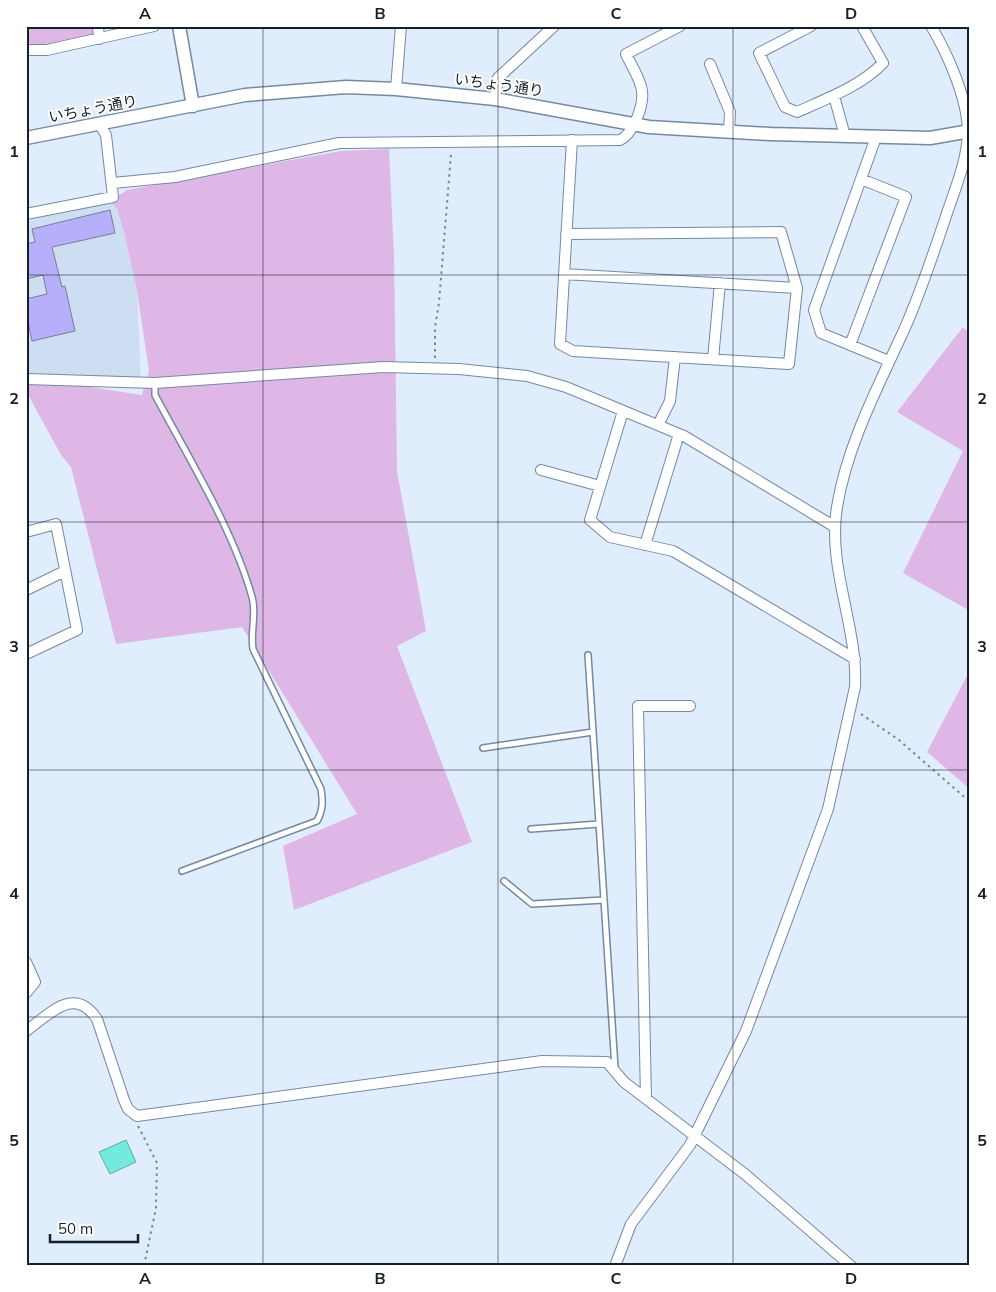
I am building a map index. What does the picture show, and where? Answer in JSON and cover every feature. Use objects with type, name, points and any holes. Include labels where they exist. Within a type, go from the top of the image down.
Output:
[{"type":"street","points":[[98,26],[99,39]]},
{"type":"street","points":[[26,50],[47,50],[154,26]]},
{"type":"street","points":[[179,26],[193,106]]},
{"type":"street","points":[[396,89],[400,26]]},
{"type":"street","points":[[495,99],[498,78],[554,26]]},
{"type":"street","points":[[113,183],[175,177],[339,143],[620,140],[629,136],[636,124],[643,91],[626,54],[680,26]]},
{"type":"street","points":[[811,26],[759,53],[784,107],[796,112],[834,96],[876,71],[883,62],[862,26]]},
{"type":"street","points":[[615,1266],[631,1224],[690,1145],[746,1031],[828,809],[855,687],[854,641],[841,592],[835,528],[837,507],[848,462],[867,410],[904,329],[935,249],[965,158],[969,131],[961,92],[931,26]]},
{"type":"street","points":[[710,64],[730,112],[729,131]]},
{"type":"street","name":"いちょう通り","points":[[26,138],[100,125],[245,95],[346,87],[396,89],[495,99],[636,124],[729,131],[930,138],[969,131]]},
{"type":"street","points":[[834,96],[845,136]]},
{"type":"street","points":[[26,214],[114,197],[106,135],[100,125]]},
{"type":"street","points":[[876,137],[814,310],[821,333],[889,361]]},
{"type":"street","points":[[566,234],[781,232],[797,288],[789,364],[573,351],[560,344],[566,234],[572,140]]},
{"type":"street","points":[[850,345],[906,198],[861,179]]},
{"type":"street","points":[[564,274],[797,288]]},
{"type":"street","points":[[713,360],[720,283]]},
{"type":"street","points":[[658,425],[670,401],[676,357]]},
{"type":"street","points":[[26,379],[155,383],[383,367],[435,368],[527,376],[566,387],[679,434],[835,528]]},
{"type":"street","points":[[623,411],[590,520],[610,537],[673,551],[855,659]]},
{"type":"street","points":[[645,545],[679,434]]},
{"type":"street","points":[[542,470],[600,486]]},
{"type":"street","points":[[26,532],[56,524],[78,630],[26,654]]},
{"type":"street","points":[[26,590],[65,570]]},
{"type":"street","points":[[646,1099],[638,706],[690,706]]},
{"type":"street","points":[[26,962],[35,982],[26,992]]},
{"type":"street","points":[[26,1031],[66,1004],[77,1002],[89,1008],[97,1019],[128,1109],[137,1116],[542,1061],[607,1062],[624,1082],[693,1137],[773,1196],[851,1266]]},
{"type":"lane","points":[[155,383],[154,395],[218,511],[246,578],[253,599],[254,617],[251,636],[253,649],[316,780],[323,803],[317,821],[182,871]]},
{"type":"lane","points":[[588,655],[615,1071]]},
{"type":"lane","points":[[483,748],[593,732]]},
{"type":"lane","points":[[531,829],[599,824]]},
{"type":"lane","points":[[504,881],[532,904],[604,900]]},
{"type":"path","points":[[435,368],[435,327],[439,302],[452,141]]},
{"type":"path","points":[[850,707],[899,740],[970,802]]},
{"type":"path","points":[[137,1116],[137,1125],[157,1163],[156,1208],[144,1266]]},
{"type":"shaded area","points":[[26,26],[98,26],[99,39],[26,50]]},
{"type":"shaded area","points":[[389,149],[394,257],[397,471],[426,631],[397,646],[472,842],[294,910],[283,846],[357,814],[242,627],[116,644],[71,467],[61,455],[26,391],[26,377],[142,395],[149,371],[137,291],[124,232],[117,209],[111,201],[127,190],[341,151]]},
{"type":"shaded area","points":[[111,201],[117,209],[124,232],[137,291],[141,381],[26,376],[26,221]]},
{"type":"shaded area","points":[[963,327],[970,334],[970,611],[903,573],[963,451],[897,412]]},
{"type":"shaded area","points":[[970,670],[970,789],[927,752]]},
{"type":"shaded area","points":[[126,1140],[136,1162],[110,1174],[99,1152]]},
{"type":"building","points":[[110,210],[115,233],[52,247],[62,287],[65,286],[75,331],[32,341],[26,313],[26,299],[47,294],[43,275],[26,279],[26,244],[35,242],[32,229]]}]
